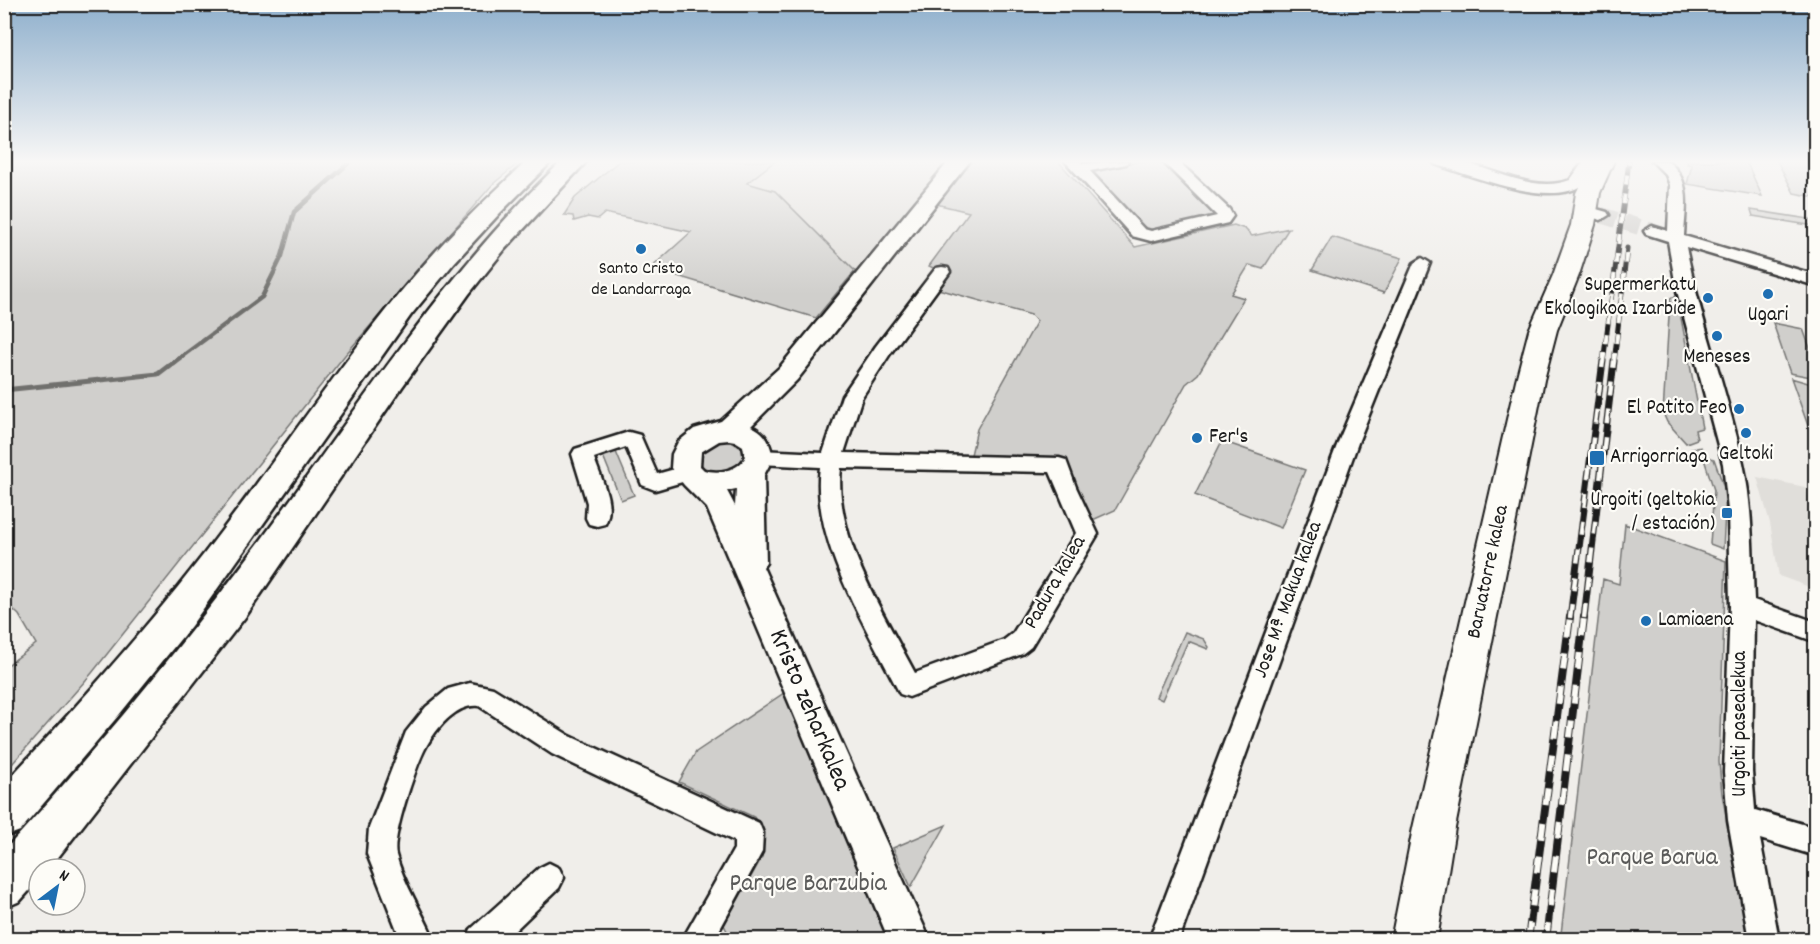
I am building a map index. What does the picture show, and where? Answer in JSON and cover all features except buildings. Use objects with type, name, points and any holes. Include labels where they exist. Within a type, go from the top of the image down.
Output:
[{"type":"highway","points":[[4,816],[117,689],[202,584],[313,428],[406,303],[470,230],[496,205]]},
{"type":"highway","points":[[4,885],[37,850],[183,670],[293,523],[452,296],[530,205]]},
{"type":"main road","name":"Baruatorre kalea","points":[[1414,939],[1434,828],[1530,380],[1546,322],[1594,213],[1592,205]]},
{"type":"street","points":[[727,431],[748,414],[788,374],[925,205]]},
{"type":"street","points":[[1113,205],[1138,233],[1151,236],[1223,219],[1223,212],[1216,205]]},
{"type":"street","name":"Urgoiti pasealekua","points":[[1678,205],[1676,238],[1685,287],[1733,464],[1739,510],[1742,606],[1738,772],[1742,820],[1764,939]]},
{"type":"street","points":[[1652,231],[1815,281]]},
{"type":"street","name":"Jose Mª Makua kalea","points":[[1164,939],[1349,440],[1422,263]]},
{"type":"street","name":"Padura kalea","points":[[754,456],[831,460],[1059,465],[1075,507],[1086,523],[1087,534],[1022,640],[1013,647],[909,686],[849,569],[835,525],[830,492],[831,460],[852,396],[942,272]]},
{"type":"street","points":[[597,518],[598,503],[582,454],[629,439],[633,440],[649,480],[655,482],[693,475],[714,483],[743,476],[754,456],[788,374]]},
{"type":"street","points":[[750,574],[719,502],[685,465],[685,456],[689,447],[704,436],[727,431],[740,432],[754,456]]},
{"type":"street","name":"Kristo zeharkalea","points":[[754,456],[750,574],[910,939]]},
{"type":"street","points":[[1742,606],[1815,632]]},
{"type":"street","points":[[420,939],[412,928],[381,854],[383,828],[415,740],[435,715],[458,697],[470,694],[484,696],[561,745],[749,833],[748,852],[697,939]]},
{"type":"street","points":[[1742,820],[1815,842]]},
{"type":"street","points":[[482,939],[549,878]]},
{"type":"shaded area","points":[[789,205],[910,205],[855,271]]},
{"type":"shaded area","points":[[1757,477],[1805,487],[1808,496],[1815,498],[1815,589],[1779,576],[1770,523]]},
{"type":"green space","points":[[5,205],[475,205],[345,355],[92,673],[5,772],[5,667],[36,644],[19,615],[5,602]]},
{"type":"green space","points":[[570,205],[789,205],[855,271],[816,318],[651,268],[691,232],[605,213],[598,219],[588,217],[574,221],[573,216],[564,215]]},
{"type":"green space","points":[[940,205],[1097,205],[1135,247],[1234,225],[1245,229],[1252,236],[1289,228],[1263,269],[1249,265],[1231,294],[1244,298],[1198,374],[1186,384],[1115,510],[1086,523],[1060,472],[970,459],[977,429],[1037,321],[1031,315],[931,287],[942,272],[929,266],[969,212]]},
{"type":"green space","points":[[1120,205],[1210,205],[1221,216],[1149,232],[1144,231]]},
{"type":"green space","points":[[1751,210],[1815,220],[1815,226],[1753,216]]},
{"type":"green space","points":[[1332,237],[1402,258],[1384,293],[1312,270]]},
{"type":"green space","points":[[1672,297],[1677,297],[1702,428],[1695,430],[1697,439],[1686,443],[1667,422],[1663,413]]},
{"type":"green space","points":[[1773,323],[1803,329],[1815,362],[1815,375],[1811,377],[1790,373]]},
{"type":"green space","points":[[1791,378],[1815,385],[1815,435],[1811,434]]},
{"type":"green space","points":[[718,441],[730,441],[743,449],[743,460],[734,468],[724,472],[708,470],[703,467],[699,459],[702,451]]},
{"type":"green space","points":[[1222,441],[1305,470],[1281,528],[1195,495]]},
{"type":"green space","points":[[625,446],[626,448],[616,452],[634,495],[621,500],[603,456],[593,459],[592,456]]},
{"type":"green space","points":[[1701,447],[1705,456],[1714,459],[1726,493],[1723,549],[1710,544],[1714,490],[1704,459],[1692,449]]},
{"type":"green space","name":"Parque Barua","points":[[1625,524],[1726,561],[1719,762],[1722,794],[1749,939],[1563,940],[1561,934],[1603,579],[1619,584]]},
{"type":"green space","points":[[1185,632],[1204,639],[1209,647],[1208,649],[1188,641],[1162,700],[1156,697]]},
{"type":"green space","name":"Parque Barzubia","points":[[787,691],[889,939],[731,939],[724,925],[762,857],[764,834],[754,817],[679,782],[696,752]]},
{"type":"green space","points":[[946,825],[911,887],[893,848]]},
{"type":"waterway","points":[[173,363],[262,297],[282,256],[294,212],[302,205]]},
{"type":"waterway","points":[[4,390],[158,374],[175,361]]},
{"type":"tunnel","points":[[1601,215],[1652,231]]},
{"type":"railway","points":[[1603,363],[1623,205]]},
{"type":"railway","points":[[1614,363],[1627,248]]},
{"type":"railway","points":[[1570,618],[1603,361]]},
{"type":"railway","points":[[1584,618],[1614,361]]},
{"type":"railway","points":[[1528,940],[1570,617]]},
{"type":"railway","points":[[1546,940],[1584,617]]},
{"type":"place","name":"Santo Cristo de Landarraga","points":[[641,249]]},
{"type":"place","name":"Ugari","points":[[1768,294]]},
{"type":"place","name":"Supermerkatu Ekologikoa Izarbide","points":[[1708,298]]},
{"type":"place","name":"Meneses","points":[[1717,336]]},
{"type":"place","name":"El Patito Feo","points":[[1739,409]]},
{"type":"place","name":"Geltoki","points":[[1746,433]]},
{"type":"place","name":"Fer's","points":[[1197,438]]},
{"type":"place","name":"Arrigorriaga","points":[[1597,458]]},
{"type":"place","name":"Urgoiti (geltokia / estación)","points":[[1727,513]]},
{"type":"place","name":"Lamiaena","points":[[1646,621]]}]
